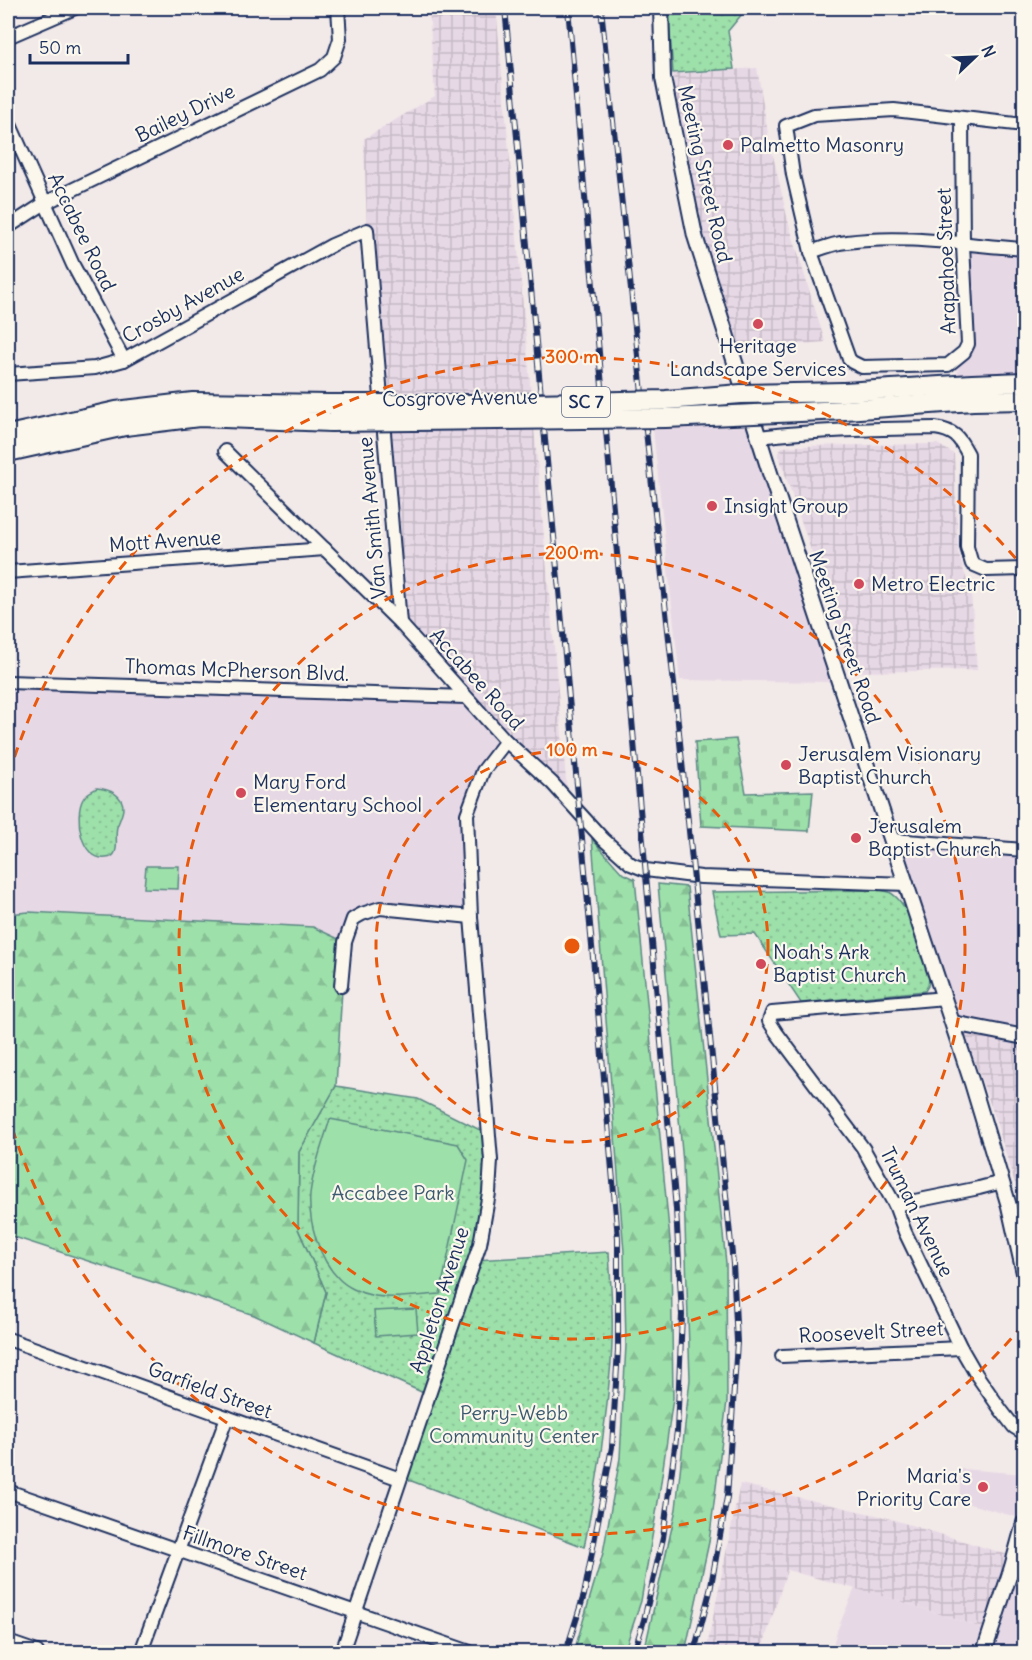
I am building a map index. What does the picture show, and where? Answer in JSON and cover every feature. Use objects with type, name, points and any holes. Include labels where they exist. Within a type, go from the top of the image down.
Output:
[{"type":"main road","name":"Cosgrove Avenue","points":[[8,452],[125,426],[199,417],[330,413],[666,418],[844,401],[972,384],[1024,382]]},
{"type":"main road","name":"Cosgrove Avenue","points":[[844,401],[1024,400]]},
{"type":"main road","name":"Cosgrove Avenue","points":[[8,435],[116,411],[193,402],[330,413]]},
{"type":"street","points":[[8,37],[75,8]]},
{"type":"street","name":"Bailey Drive","points":[[8,227],[45,203],[320,70],[334,57],[340,39],[338,8]]},
{"type":"street","name":"Meeting Street Road","points":[[661,8],[663,78],[695,236],[953,1023],[1009,1206],[1024,1273]]},
{"type":"street","points":[[1024,125],[894,110],[814,115],[786,126],[793,175],[810,252],[846,242],[880,240],[930,240],[963,245],[1024,249]]},
{"type":"street","name":"Arapahoe Street","points":[[810,252],[852,362],[862,367],[936,367],[948,365],[964,352],[968,344],[963,245],[962,119]]},
{"type":"street","name":"Accabee Road","points":[[8,120],[73,265],[124,360]]},
{"type":"street","name":"Crosby Avenue","points":[[8,374],[95,369],[124,360],[332,244],[367,230]]},
{"type":"street","name":"Van Smith Avenue","points":[[367,230],[400,623]]},
{"type":"street","points":[[759,437],[861,429],[935,428],[954,433],[968,454],[967,547],[972,564],[986,570],[1024,569]]},
{"type":"street","name":"Accabee Road","points":[[225,452],[400,623],[506,741],[552,783],[603,839],[631,864],[646,870],[702,878],[907,884]]},
{"type":"street","name":"Mott Avenue","points":[[8,572],[325,549]]},
{"type":"street","name":"Thomas McPherson Blvd.","points":[[8,682],[465,697]]},
{"type":"street","name":"Appleton Avenue","points":[[342,1653],[480,1244],[489,1193],[491,1160],[471,917],[467,814],[483,771],[506,741]]},
{"type":"street","points":[[892,840],[1024,850]]},
{"type":"street","points":[[341,986],[345,942],[353,919],[362,914],[380,908],[471,917]]},
{"type":"street","name":"Truman Avenue","points":[[945,998],[772,1012],[769,1021],[863,1148],[895,1205],[905,1232],[961,1348],[1000,1410],[1014,1427],[1024,1433]]},
{"type":"street","points":[[953,1023],[1024,1037]]},
{"type":"street","points":[[895,1205],[1002,1182]]},
{"type":"street","name":"Garfield Street","points":[[8,1339],[400,1479]]},
{"type":"street","name":"Roosevelt Street","points":[[782,1356],[961,1348]]},
{"type":"street","points":[[141,1653],[226,1417]]},
{"type":"street","name":"Fillmore Street","points":[[8,1491],[470,1653]]},
{"type":"street","points":[[984,1653],[1024,1523]]},
{"type":"street","points":[[8,1642],[37,1653]]},
{"type":"shaded area","points":[[429,8],[496,8],[568,802],[400,623],[367,230],[364,139],[435,96]]},
{"type":"shaded area","points":[[757,68],[768,134],[788,221],[825,342],[738,349],[710,263],[686,160],[673,74]]},
{"type":"shaded area","points":[[963,245],[1024,249],[1024,376],[958,379],[957,359],[964,352]]},
{"type":"shaded area","points":[[755,427],[840,682],[680,680],[653,429]]},
{"type":"shaded area","points":[[937,444],[954,454],[958,552],[971,594],[977,670],[853,672],[778,454],[782,447]]},
{"type":"shaded area","name":"Mary Ford Elementary School","points":[[8,682],[465,697],[506,741],[466,815],[471,912],[362,914],[345,942],[29,912],[8,914]]},
{"type":"shaded area","points":[[893,840],[1024,850],[1024,1037],[953,1023]]},
{"type":"shaded area","points":[[962,1025],[1024,1037],[1024,1221],[993,1112]]},
{"type":"shaded area","points":[[961,1469],[1024,1474],[1024,1519],[959,1501]]},
{"type":"shaded area","points":[[740,1484],[884,1517],[1015,1557],[991,1631],[900,1601],[787,1570],[761,1652],[706,1652]]},
{"type":"shaded area","points":[[1024,1523],[1024,1652],[831,1652],[855,1588],[991,1631]]},
{"type":"green space","points":[[669,8],[747,8],[728,31],[734,69],[673,73]]},
{"type":"green space","points":[[736,739],[746,793],[813,791],[809,831],[701,826],[695,742]]},
{"type":"green space","points":[[97,788],[115,794],[123,804],[123,812],[116,831],[116,850],[111,857],[106,858],[97,857],[90,852],[81,836],[79,825],[80,806],[83,799]]},
{"type":"green space","points":[[592,839],[622,873],[635,879],[671,1250],[673,1398],[641,1601],[624,1652],[574,1652],[603,1553],[620,1458],[626,1345],[624,1252]]},
{"type":"green space","points":[[146,866],[179,866],[178,889],[144,888]]},
{"type":"green space","points":[[658,884],[687,887],[726,1263],[727,1401],[709,1542],[685,1652],[644,1652],[676,1509],[690,1379],[683,1163]]},
{"type":"green space","points":[[879,890],[889,892],[897,898],[910,918],[929,978],[925,991],[801,1003],[755,934],[721,935],[712,892]]},
{"type":"green space","points":[[29,912],[313,927],[345,942],[336,1086],[299,1152],[298,1229],[326,1292],[314,1343],[254,1315],[8,1235],[8,914]]},
{"type":"green space","points":[[336,1086],[418,1099],[480,1130],[489,1132],[491,1160],[475,1260],[609,1252],[611,1362],[600,1455],[584,1547],[401,1477],[428,1395],[314,1343],[326,1292],[298,1229],[299,1152]]},
{"type":"green space","name":"Accabee Park","points":[[330,1119],[458,1144],[468,1160],[440,1294],[396,1297],[367,1294],[342,1282],[332,1271],[316,1240],[310,1205],[311,1184]]},
{"type":"green space","points":[[416,1309],[418,1333],[376,1336],[374,1311]]},
{"type":"railway","points":[[505,8],[618,1238],[618,1350],[612,1447],[584,1595],[566,1652]]},
{"type":"railway","points":[[568,8],[676,1209],[682,1315],[677,1431],[663,1538],[644,1620],[634,1652]]},
{"type":"railway","points":[[601,8],[675,693],[733,1264],[737,1342],[727,1497],[710,1591],[694,1652]]},
{"type":"place","name":"Palmetto Masonry","points":[[728,145]]},
{"type":"place","name":"Heritage Landscape Services","points":[[758,324]]},
{"type":"place","name":"Insight Group","points":[[712,506]]},
{"type":"place","name":"Metro Electric","points":[[859,584]]},
{"type":"place","name":"Jerusalem Visionary Baptist Church","points":[[786,765]]},
{"type":"place","name":"Mary Ford Elementary School","points":[[241,793]]},
{"type":"place","name":"Jerusalem Baptist Church","points":[[856,838]]},
{"type":"place","name":"Noah's Ark Baptist Church","points":[[761,964]]},
{"type":"place","name":"Maria's Priority Care","points":[[983,1487]]},
{"type":"park label","name":"Perry-Webb Community Center","points":[[514,1424]]}]
